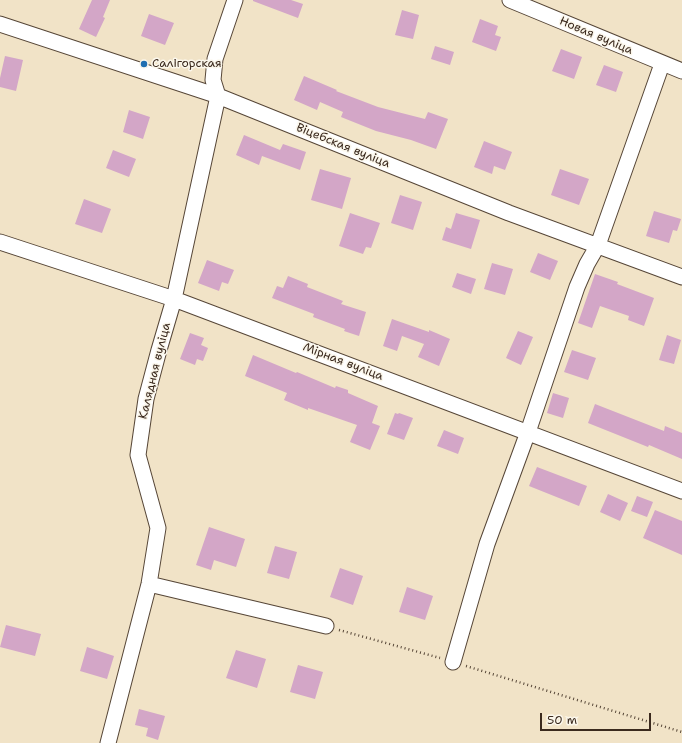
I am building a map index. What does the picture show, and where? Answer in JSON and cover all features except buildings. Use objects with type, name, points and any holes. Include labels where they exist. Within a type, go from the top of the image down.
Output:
[{"type":"street","name":"Калядная вуліца","points":[[108,743],[149,584],[158,528],[138,455],[146,399],[174,299],[218,96],[213,80],[215,59],[235,0]]},
{"type":"street","name":"Новая вуліца","points":[[510,0],[682,71]]},
{"type":"street","name":"Віцебская вуліца","points":[[0,24],[218,96],[509,213],[682,277]]},
{"type":"street","points":[[453,662],[487,544],[528,432],[577,287],[587,264],[598,245],[662,64]]},
{"type":"street","name":"Мірная вуліца","points":[[0,242],[174,299],[682,491]]},
{"type":"street","points":[[149,584],[326,626]]},
{"type":"path","points":[[326,626],[453,662],[682,732]]},
{"type":"place","name":"Салігорская","points":[[144,64]]}]
